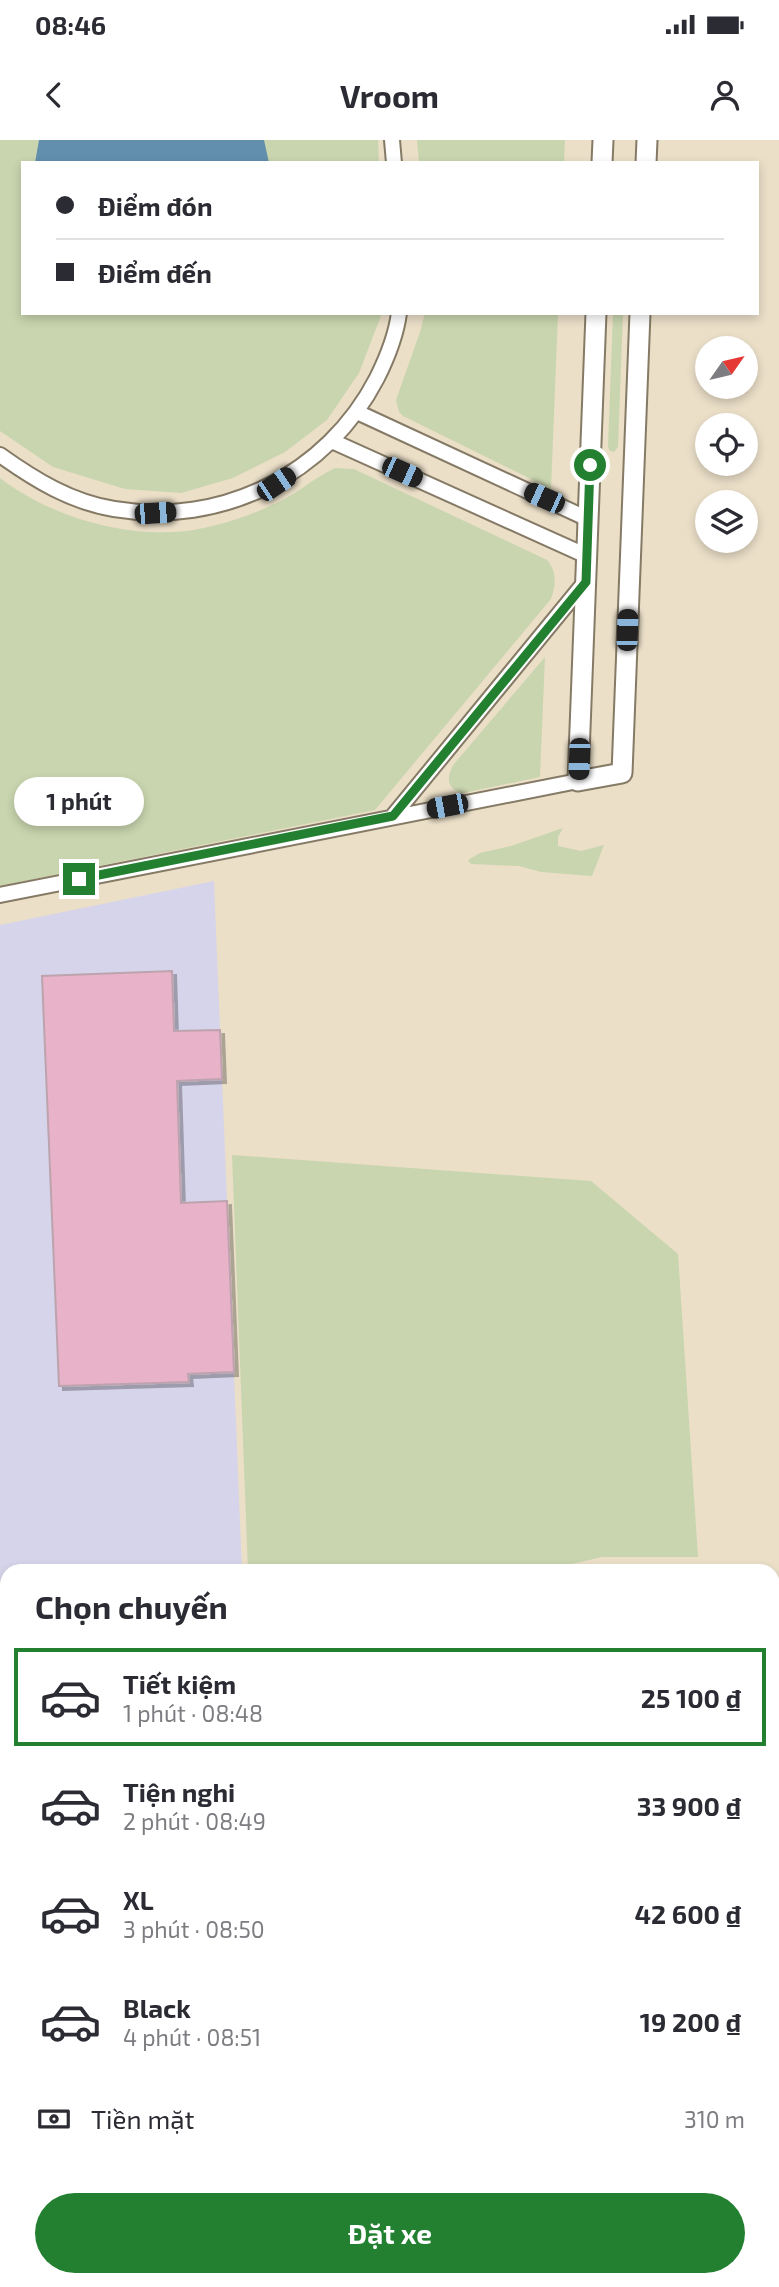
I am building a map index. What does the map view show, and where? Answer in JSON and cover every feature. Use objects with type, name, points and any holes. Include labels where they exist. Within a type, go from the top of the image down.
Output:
[{"type":"main road","points":[[602,161],[603,140]]},
{"type":"main road","points":[[646,161],[647,140]]},
{"type":"main road","points":[[596,315],[578,781],[622,773],[640,315]]},
{"type":"street","points":[[392,140],[394,161]]},
{"type":"street","points":[[0,455],[34,480],[72,498],[113,509],[155,513],[196,511],[237,501],[276,484],[310,461],[332,441],[357,412],[386,361],[398,315]]},
{"type":"street","points":[[357,412],[588,519]]},
{"type":"street","points":[[332,441],[587,556]]},
{"type":"street","points":[[393,816],[586,582]]},
{"type":"street","points":[[0,894],[578,781]]},
{"type":"shaded area","points":[[214,881],[242,1564],[0,1564],[0,925]]},
{"type":"green space","points":[[0,140],[378,140],[379,161],[21,161],[21,315],[381,315],[359,373],[327,420],[285,452],[233,478],[181,493],[125,489],[53,467],[0,431]]},
{"type":"green space","points":[[417,140],[565,140],[564,161],[419,161]]},
{"type":"green space","points":[[424,315],[558,315],[551,489],[399,412],[396,400]]},
{"type":"green space","points":[[613,315],[623,315],[618,447],[614,452],[608,447]]},
{"type":"green space","points":[[335,468],[354,469],[547,560],[555,578],[551,599],[375,810],[0,886],[0,478],[42,504],[89,522],[114,528],[163,532],[187,531],[230,522],[287,498]]},
{"type":"green space","points":[[545,657],[540,777],[463,793],[453,789],[449,778],[454,764]]},
{"type":"green space","points":[[563,828],[558,837],[558,846],[581,851],[604,845],[592,876],[541,872],[519,866],[471,864],[468,860],[480,853],[511,846]]},
{"type":"green space","points":[[232,1155],[591,1181],[678,1254],[698,1557],[602,1557],[572,1564],[248,1564]]},
{"type":"water","points":[[39,140],[264,140],[269,161],[35,161]]},
{"type":"building","points":[[172,971],[174,1031],[220,1030],[222,1079],[177,1081],[181,1203],[227,1201],[234,1372],[188,1374],[189,1382],[59,1386],[42,976]]},
{"type":"route","points":[[79,879],[393,816],[586,582],[590,465]]}]
